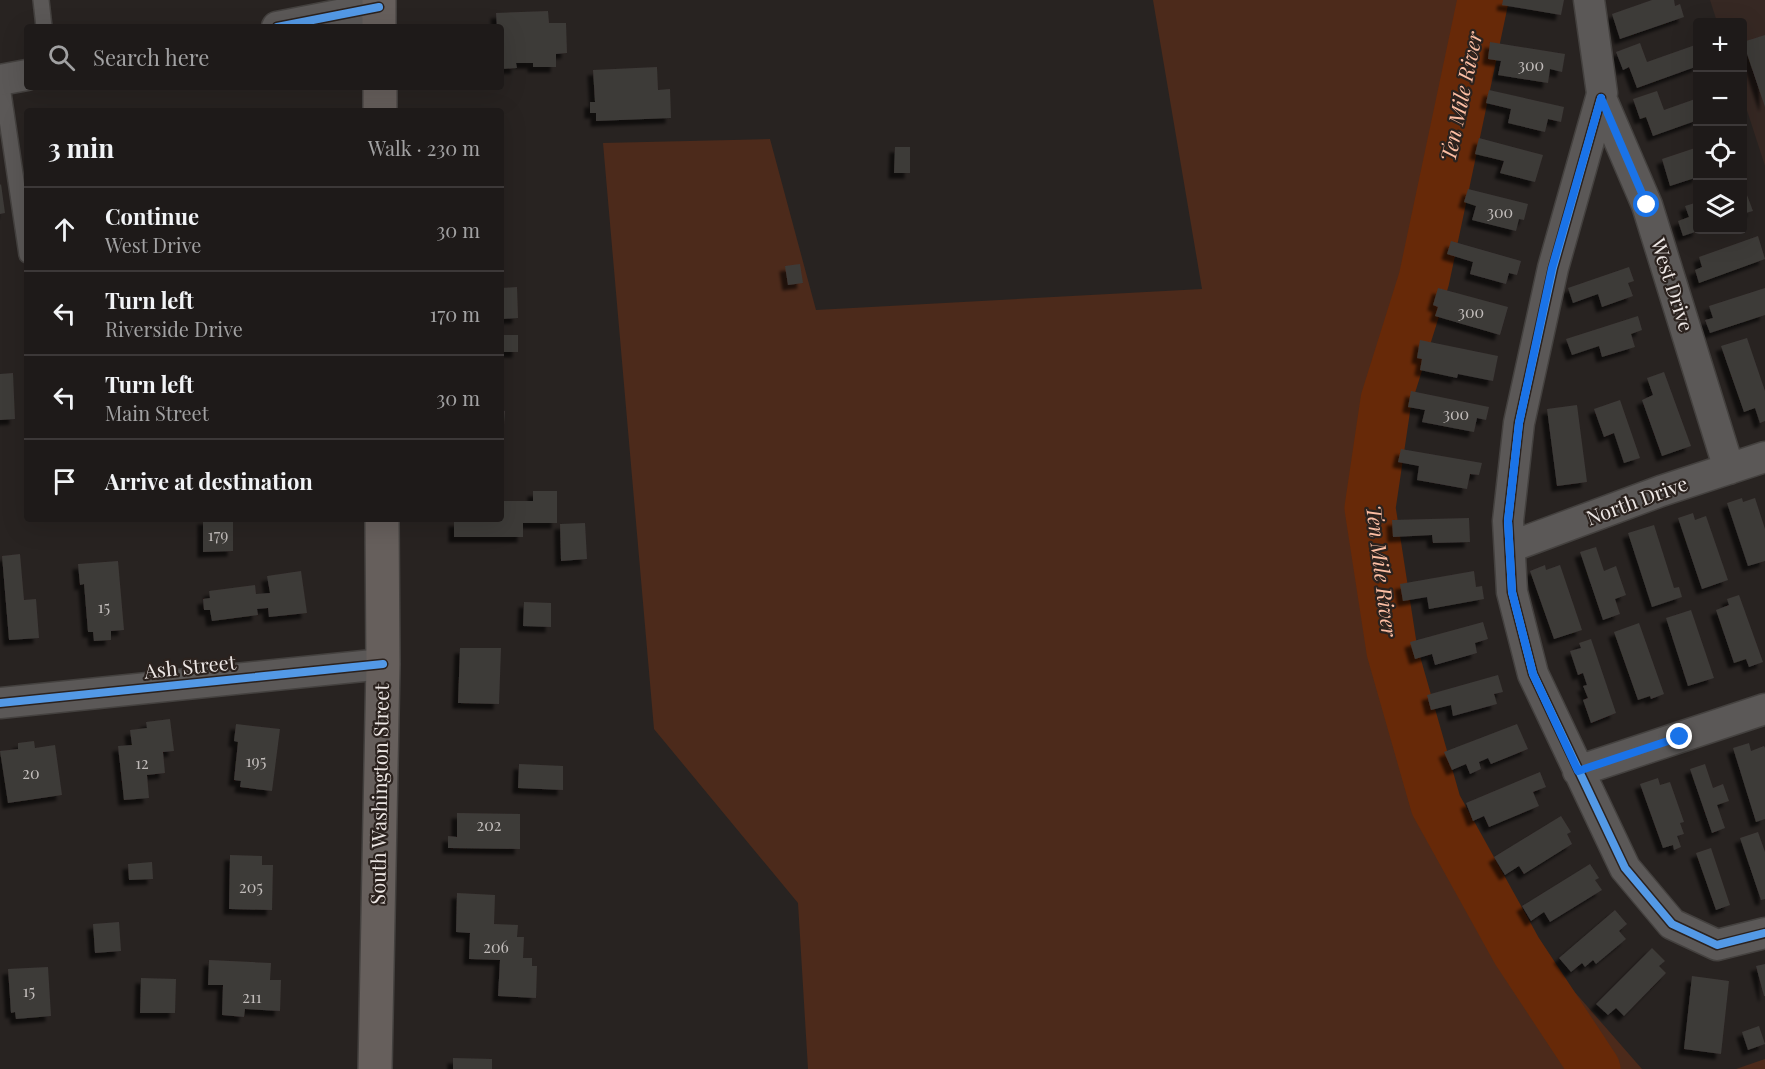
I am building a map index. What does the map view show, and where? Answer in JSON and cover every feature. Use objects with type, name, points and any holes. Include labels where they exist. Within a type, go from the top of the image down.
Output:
[{"type":"main road","points":[[380,90],[380,108]]},
{"type":"main road","name":"South Washington Street","points":[[375,1069],[383,664],[382,522]]},
{"type":"street","name":"West Drive","points":[[1589,0],[1601,98],[1647,205],[1729,469]]},
{"type":"street","points":[[296,24],[379,11]]},
{"type":"street","points":[[1601,98],[1552,268],[1521,412],[1508,521],[1512,592],[1533,674],[1625,868],[1672,924],[1718,945],[1765,933]]},
{"type":"street","name":"North Drive","points":[[1510,547],[1661,491],[1765,457]]},
{"type":"street","name":"Ash Street","points":[[0,703],[383,664]]},
{"type":"street","points":[[1578,771],[1765,708]]},
{"type":"lane","points":[[41,0],[44,24]]},
{"type":"lane","points":[[9,78],[24,226]]},
{"type":"shaded area","points":[[1153,0],[1463,0],[1467,55],[1438,275],[1385,484],[1435,761],[1531,942],[1642,1069],[808,1069],[798,903],[654,729],[603,143],[770,139],[816,310],[1202,289]]},
{"type":"shaded area","points":[[1710,0],[1765,0],[1765,166],[1747,110],[1747,18],[1716,18]]},
{"type":"shaded area","points":[[1765,1059],[1765,1069],[1736,1069]]},
{"type":"building","points":[[1503,0],[1564,0],[1561,15],[1502,5]]},
{"type":"building","points":[[1652,0],[1674,0],[1675,6],[1680,4],[1684,17],[1620,39],[1612,14]]},
{"type":"building","points":[[548,11],[549,23],[566,23],[567,53],[556,54],[556,67],[533,67],[533,63],[516,63],[517,68],[504,69],[504,24],[497,24],[496,13]]},
{"type":"building","points":[[1765,35],[1765,107],[1747,54],[1747,41]]},
{"type":"building","points":[[1490,42],[1565,54],[1562,72],[1550,69],[1548,83],[1498,75],[1501,61],[1488,59]]},
{"type":"building","points":[[1640,43],[1647,62],[1693,46],[1693,68],[1637,88],[1629,67],[1623,70],[1616,52]]},
{"type":"building","points":[[657,67],[658,90],[670,89],[671,118],[596,121],[596,113],[590,113],[590,102],[595,102],[593,70]]},
{"type":"building","points":[[1489,90],[1564,107],[1561,122],[1548,119],[1545,132],[1508,123],[1511,109],[1486,103]]},
{"type":"building","points":[[1657,91],[1664,110],[1693,100],[1693,122],[1653,136],[1646,117],[1640,119],[1633,99]]},
{"type":"building","points":[[1479,138],[1543,155],[1535,182],[1500,173],[1504,161],[1475,154]]},
{"type":"building","points":[[895,147],[910,147],[910,173],[894,173]]},
{"type":"building","points":[[1693,149],[1693,179],[1670,186],[1662,159]]},
{"type":"building","points":[[0,185],[5,213],[0,214]]},
{"type":"building","points":[[1468,189],[1528,204],[1524,220],[1519,219],[1516,231],[1472,220],[1476,206],[1464,202]]},
{"type":"building","points":[[1747,195],[1753,211],[1747,213]]},
{"type":"building","points":[[1693,204],[1693,233],[1683,236],[1678,221],[1689,217],[1685,206]]},
{"type":"building","points":[[1758,236],[1765,259],[1699,283],[1695,270],[1702,267],[1699,257]]},
{"type":"building","points":[[1451,241],[1521,261],[1517,275],[1509,273],[1506,284],[1470,274],[1473,262],[1447,254]]},
{"type":"building","points":[[800,264],[803,283],[788,285],[785,266]]},
{"type":"building","points":[[1629,267],[1634,281],[1628,283],[1633,296],[1602,307],[1598,294],[1573,303],[1568,288]]},
{"type":"building","points":[[517,287],[518,318],[504,319],[504,288]]},
{"type":"building","points":[[1438,288],[1508,307],[1500,335],[1435,316],[1438,307],[1433,305]]},
{"type":"building","points":[[1765,288],[1765,315],[1710,333],[1705,320],[1713,318],[1709,306]]},
{"type":"building","points":[[1638,316],[1642,330],[1631,334],[1635,347],[1602,357],[1599,346],[1572,355],[1566,339]]},
{"type":"building","points":[[504,335],[518,335],[518,352],[504,352]]},
{"type":"building","points":[[1747,338],[1765,391],[1765,421],[1760,423],[1755,408],[1744,412],[1721,346]]},
{"type":"building","points":[[1420,340],[1498,356],[1493,381],[1458,374],[1457,378],[1420,370],[1422,359],[1417,358]]},
{"type":"building","points":[[1664,372],[1691,446],[1662,456],[1642,400],[1653,395],[1647,378]]},
{"type":"building","points":[[13,373],[15,419],[0,420],[0,374]]},
{"type":"building","points":[[1411,391],[1489,407],[1486,420],[1477,418],[1474,432],[1422,422],[1425,410],[1408,407]]},
{"type":"building","points":[[1620,400],[1640,458],[1624,463],[1614,433],[1604,437],[1594,409]]},
{"type":"building","points":[[1577,405],[1587,482],[1557,486],[1547,409]]},
{"type":"building","points":[[1401,449],[1482,463],[1479,475],[1470,474],[1467,489],[1417,480],[1419,466],[1398,462]]},
{"type":"building","points":[[533,491],[557,491],[557,523],[523,523],[523,537],[454,537],[454,522],[504,522],[504,501],[533,501]]},
{"type":"building","points":[[1742,498],[1743,502],[1755,498],[1765,529],[1765,561],[1748,566],[1727,503]]},
{"type":"building","points":[[1693,513],[1695,520],[1706,516],[1728,580],[1702,589],[1678,518]]},
{"type":"building","points":[[1469,518],[1470,542],[1433,543],[1432,535],[1393,537],[1392,520]]},
{"type":"building","points":[[203,522],[233,522],[233,551],[203,552]]},
{"type":"building","points":[[585,523],[587,559],[561,561],[560,524]]},
{"type":"building","points":[[1654,525],[1674,588],[1679,587],[1682,597],[1652,607],[1628,533]]},
{"type":"building","points":[[1596,547],[1604,571],[1616,566],[1626,595],[1615,599],[1620,614],[1603,620],[1580,552]]},
{"type":"building","points":[[20,554],[24,600],[36,599],[39,638],[9,640],[2,556]]},
{"type":"building","points":[[118,561],[124,630],[111,631],[111,640],[94,641],[93,632],[88,632],[84,584],[80,585],[78,564]]},
{"type":"building","points":[[1545,565],[1546,570],[1560,565],[1582,630],[1554,639],[1530,571]]},
{"type":"building","points":[[301,571],[307,613],[269,617],[268,608],[257,609],[258,615],[212,621],[210,610],[204,610],[203,599],[210,598],[209,591],[255,585],[256,594],[270,593],[267,576]]},
{"type":"building","points":[[1474,571],[1476,587],[1482,586],[1484,599],[1429,609],[1427,597],[1403,601],[1400,584]]},
{"type":"building","points":[[1739,595],[1763,662],[1749,667],[1746,659],[1734,663],[1716,610],[1729,605],[1727,599]]},
{"type":"building","points":[[524,602],[551,603],[551,627],[523,626]]},
{"type":"building","points":[[1691,610],[1714,678],[1688,686],[1666,618]]},
{"type":"building","points":[[1483,622],[1488,639],[1475,643],[1477,653],[1435,665],[1432,654],[1415,659],[1410,642]]},
{"type":"building","points":[[1639,623],[1664,694],[1651,699],[1650,696],[1638,700],[1614,632]]},
{"type":"building","points":[[1591,639],[1616,713],[1591,723],[1583,700],[1588,698],[1583,686],[1587,685],[1583,673],[1578,675],[1570,651],[1581,648],[1579,643]]},
{"type":"building","points":[[460,648],[501,648],[499,704],[458,703]]},
{"type":"building","points":[[1498,675],[1503,692],[1494,694],[1497,704],[1453,716],[1451,705],[1431,710],[1427,695]]},
{"type":"building","points":[[170,719],[174,751],[163,752],[165,773],[147,775],[149,798],[124,800],[118,746],[132,745],[130,730],[147,728],[146,722]]},
{"type":"building","points":[[236,724],[280,729],[272,791],[240,787],[241,781],[234,780],[238,742],[234,741]]},
{"type":"building","points":[[1517,724],[1528,749],[1491,764],[1488,758],[1479,762],[1481,769],[1470,774],[1466,764],[1452,770],[1444,752]]},
{"type":"building","points":[[34,741],[35,748],[55,745],[62,795],[8,803],[0,751],[18,749],[18,743]]},
{"type":"building","points":[[1749,743],[1751,751],[1764,746],[1765,748],[1765,819],[1756,822],[1733,748]]},
{"type":"building","points":[[519,764],[563,766],[563,790],[518,788]]},
{"type":"building","points":[[1705,764],[1713,788],[1723,784],[1729,801],[1717,805],[1725,828],[1712,833],[1690,769]]},
{"type":"building","points":[[1540,772],[1546,787],[1533,792],[1539,806],[1489,827],[1484,816],[1473,821],[1466,803]]},
{"type":"building","points":[[1658,778],[1660,785],[1670,782],[1684,822],[1680,823],[1684,834],[1677,836],[1681,847],[1674,850],[1673,845],[1663,848],[1640,784]]},
{"type":"building","points":[[457,813],[520,814],[520,849],[448,848],[448,836],[457,837]]},
{"type":"building","points":[[1561,816],[1571,832],[1567,834],[1572,844],[1524,874],[1519,866],[1505,875],[1494,857]]},
{"type":"building","points":[[1758,832],[1765,852],[1765,899],[1761,900],[1740,838]]},
{"type":"building","points":[[1711,848],[1730,905],[1716,910],[1696,853]]},
{"type":"building","points":[[230,855],[262,856],[262,865],[273,865],[272,910],[229,909]]},
{"type":"building","points":[[152,862],[153,879],[129,880],[128,864]]},
{"type":"building","points":[[1590,864],[1599,878],[1595,880],[1602,890],[1550,922],[1544,912],[1531,921],[1522,906]]},
{"type":"building","points":[[457,893],[495,895],[494,924],[518,925],[517,937],[524,937],[523,958],[532,958],[532,966],[537,966],[536,998],[498,996],[500,960],[469,959],[470,933],[456,932]]},
{"type":"building","points":[[1615,910],[1627,924],[1619,931],[1626,939],[1596,964],[1593,960],[1585,967],[1582,963],[1571,972],[1559,958]]},
{"type":"building","points":[[119,922],[121,951],[95,953],[93,924]]},
{"type":"building","points":[[1652,948],[1665,961],[1659,966],[1666,973],[1624,1016],[1616,1008],[1608,1015],[1596,1004]]},
{"type":"building","points":[[209,960],[271,963],[270,980],[281,980],[280,1011],[245,1009],[244,1017],[222,1015],[223,985],[208,985]]},
{"type":"building","points":[[1765,964],[1765,996],[1764,996],[1756,966]]},
{"type":"building","points":[[48,967],[51,1016],[16,1019],[15,1012],[11,1013],[8,969]]},
{"type":"building","points":[[1692,976],[1729,981],[1721,1054],[1684,1049]]},
{"type":"building","points":[[141,978],[176,979],[175,1013],[140,1013]]},
{"type":"building","points":[[1759,1026],[1765,1044],[1748,1050],[1742,1032]]},
{"type":"building","points":[[453,1058],[492,1059],[492,1069],[453,1069]]},
{"type":"waterway","name":"Ten Mile River","points":[[1483,0],[1424,279],[1386,400],[1370,508],[1392,651],[1436,805],[1517,951],[1595,1069]]},
{"type":"cycle path","points":[[292,24],[379,7]]},
{"type":"cycle path","points":[[1601,98],[1553,268],[1519,423],[1508,521],[1512,592],[1533,674],[1625,868],[1672,924],[1717,945],[1765,933]]},
{"type":"cycle path","points":[[0,703],[383,664]]},
{"type":"route","points":[[1647,205],[1601,98],[1552,268],[1519,423],[1508,521],[1512,592],[1533,674],[1578,771],[1680,737]]}]
